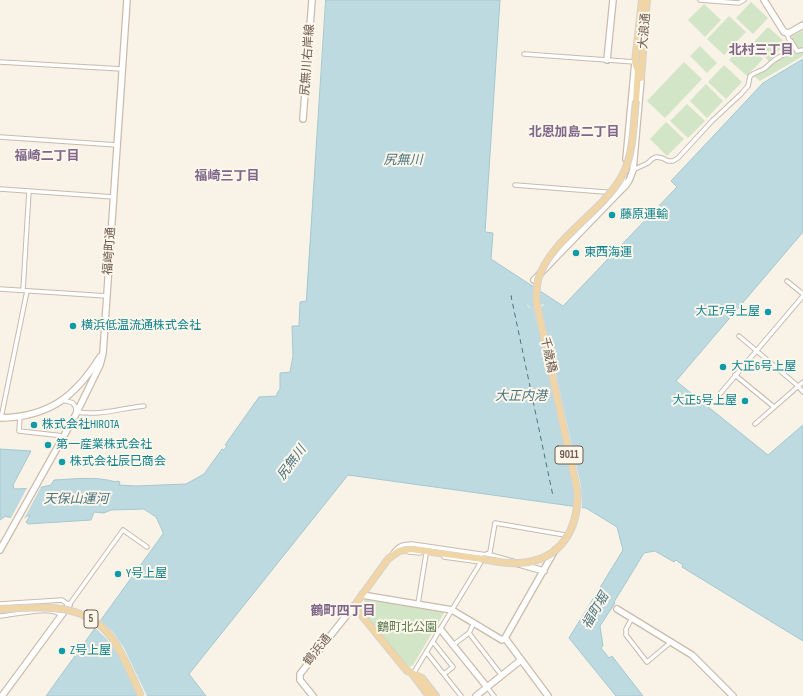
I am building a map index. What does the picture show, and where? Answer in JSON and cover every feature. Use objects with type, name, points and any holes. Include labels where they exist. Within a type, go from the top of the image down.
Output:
[{"type":"main road","name":"大浪通","points":[[639,62],[642,0]]},
{"type":"main road","name":"大浪通","points":[[639,62],[647,0]]},
{"type":"main road","points":[[637,90],[641,80],[639,62]]},
{"type":"main road","points":[[637,90],[639,62]]},
{"type":"main road","name":"千歳橋","points":[[406,551],[418,549],[500,562],[519,563],[532,561],[545,556],[559,546],[571,529],[577,512],[577,488],[537,305],[536,291],[541,273],[554,252],[618,184],[625,171],[629,157],[637,90]]},
{"type":"main road","points":[[406,551],[391,556],[354,606],[407,671],[422,678],[436,696]]},
{"type":"main road","name":"5","points":[[0,609],[58,608],[74,611],[92,619],[114,641],[141,696]]},
{"type":"main road","points":[[413,675],[429,696]]},
{"type":"street","name":"福崎町通","points":[[0,550],[76,414],[100,365],[103,353],[127,0]]},
{"type":"street","name":"尻無川右岸線","points":[[304,119],[312,0]]},
{"type":"street","points":[[607,60],[614,0]]},
{"type":"street","points":[[700,0],[739,3],[744,0]]},
{"type":"street","points":[[764,0],[782,31],[786,33],[797,51]]},
{"type":"street","points":[[786,33],[789,33],[803,25]]},
{"type":"street","points":[[786,54],[790,48],[790,40]]},
{"type":"street","points":[[633,170],[648,164],[656,157],[668,161],[674,161],[684,153],[692,142],[722,113],[730,103],[741,94],[748,86],[750,76],[764,68],[775,59],[786,54],[803,50]]},
{"type":"street","points":[[524,54],[639,62],[626,165],[619,192]]},
{"type":"street","points":[[0,62],[122,69]]},
{"type":"street","points":[[534,280],[619,192],[626,187],[633,170],[641,80]]},
{"type":"street","points":[[0,137],[117,145]]},
{"type":"street","points":[[626,165],[633,170]]},
{"type":"street","points":[[515,185],[619,192]]},
{"type":"street","points":[[0,189],[114,197]]},
{"type":"street","points":[[29,191],[25,291],[0,418],[20,417],[45,410],[60,402],[81,385],[103,353]]},
{"type":"street","points":[[719,395],[803,295],[787,281]]},
{"type":"street","points":[[0,289],[107,296]]},
{"type":"street","points":[[739,336],[798,386],[803,392]]},
{"type":"street","points":[[735,376],[774,407]]},
{"type":"street","points":[[755,424],[803,382]]},
{"type":"street","points":[[60,402],[67,401],[73,403],[76,408],[76,414],[103,413],[122,408],[144,406]]},
{"type":"street","points":[[20,417],[19,431],[64,436]]},
{"type":"street","points":[[413,675],[481,562],[490,552],[495,522],[565,535],[505,638]]},
{"type":"street","points":[[2,696],[123,530],[147,547]]},
{"type":"street","points":[[391,556],[398,546],[402,544],[412,544],[487,555],[544,571]]},
{"type":"street","points":[[406,551],[481,562]]},
{"type":"street","points":[[418,604],[426,554]]},
{"type":"street","points":[[362,595],[452,610],[502,640],[505,638]]},
{"type":"street","points":[[0,604],[62,600],[69,605]]},
{"type":"street","name":"鶴浜通","points":[[313,696],[300,680],[300,674],[354,606]]},
{"type":"street","points":[[617,609],[692,655],[733,696]]},
{"type":"street","points":[[0,616],[27,612],[57,612],[61,615]]},
{"type":"street","points":[[632,618],[626,629],[626,635],[647,662],[671,642]]},
{"type":"street","points":[[453,645],[469,633],[474,623]]},
{"type":"street","points":[[441,630],[494,696]]},
{"type":"street","points":[[469,633],[502,676]]},
{"type":"street","points":[[505,638],[548,696]]},
{"type":"street","points":[[433,642],[452,667],[444,674]]},
{"type":"street","points":[[427,653],[461,696]]},
{"type":"street","points":[[476,696],[521,660]]},
{"type":"green space","points":[[751,2],[768,18],[753,34],[736,18]]},
{"type":"green space","points":[[704,4],[721,20],[705,37],[688,20]]},
{"type":"green space","points":[[729,16],[746,32],[724,55],[707,39]]},
{"type":"green space","points":[[768,27],[786,43],[769,61],[752,44]]},
{"type":"green space","points":[[803,30],[803,56],[760,81],[754,76],[789,53],[792,47],[791,37]]},
{"type":"green space","points":[[746,42],[763,59],[747,76],[729,60]]},
{"type":"green space","points":[[700,46],[717,63],[707,73],[690,56]]},
{"type":"green space","points":[[684,62],[702,79],[665,118],[647,101]]},
{"type":"green space","points":[[724,65],[742,82],[726,99],[708,82]]},
{"type":"green space","points":[[706,84],[723,101],[707,118],[690,101]]},
{"type":"green space","points":[[687,104],[705,121],[688,138],[670,121]]},
{"type":"green space","points":[[666,122],[684,139],[667,156],[650,139]]},
{"type":"green space","name":"鶴町北公園","points":[[368,598],[443,611],[444,613],[413,665],[408,668],[406,666],[363,611],[361,606]]},
{"type":"water","points":[[326,0],[500,0],[485,232],[493,233],[491,259],[563,306],[677,187],[671,181],[763,83],[803,59],[803,232],[676,381],[768,455],[803,425],[803,641],[682,567],[683,565],[676,560],[674,562],[655,551],[644,553],[600,626],[603,646],[601,648],[609,658],[612,656],[643,696],[616,696],[569,638],[623,550],[617,527],[586,508],[348,475],[189,674],[206,696],[46,696],[163,532],[156,517],[144,509],[111,510],[104,513],[94,512],[91,520],[28,524],[26,522],[30,516],[26,516],[25,518],[6,516],[0,520],[0,449],[31,451],[13,485],[14,489],[38,488],[51,485],[54,480],[85,478],[117,481],[120,482],[119,485],[136,486],[186,484],[204,474],[222,449],[224,450],[227,446],[225,445],[259,397],[277,396],[280,389],[280,373],[290,372],[293,356],[292,326],[299,326],[300,302],[306,301]]},
{"type":"pier","points":[[535,286],[540,289],[539,301],[541,305],[545,304],[541,307],[572,446],[578,450],[579,459],[577,450],[572,447],[581,486],[582,510],[574,508],[574,488],[565,449],[562,453],[563,463],[561,454],[565,448],[534,309],[532,309],[534,308]]},
{"type":"pier","points":[[28,486],[41,487],[24,519],[11,518]]},
{"type":"pier","points":[[99,619],[113,632],[124,648],[147,696],[138,696],[117,653],[106,638],[94,627]]},
{"type":"ferry route","points":[[512,296],[553,496]]},
{"type":"place","name":"藤原運輸","points":[[612,215]]},
{"type":"place","name":"東西海運","points":[[576,253]]},
{"type":"place","name":"大正7号上屋","points":[[768,312]]},
{"type":"place","name":"横浜低温流通株式会社","points":[[73,326]]},
{"type":"place","name":"大正6号上屋","points":[[723,367]]},
{"type":"place","name":"大正5号上屋","points":[[745,401]]},
{"type":"place","name":"株式会社HIROTA","points":[[34,425]]},
{"type":"place","name":"第一産業株式会社","points":[[48,445]]},
{"type":"place","name":"株式会社辰巳商会","points":[[62,462]]},
{"type":"place","name":"Y号上屋","points":[[118,574]]},
{"type":"place","name":"Z号上屋","points":[[62,651]]},
{"type":"district","name":"北村三丁目","points":[[761,51]]},
{"type":"district","name":"北恩加島二丁目","points":[[574,133]]},
{"type":"district","name":"福崎二丁目","points":[[47,157]]},
{"type":"district","name":"福崎三丁目","points":[[227,177]]},
{"type":"district","name":"鶴町四丁目","points":[[343,612]]},
{"type":"water label","name":"尻無川","points":[[403,161]]},
{"type":"water label","name":"大正内港","points":[[521,397]]},
{"type":"water label","name":"尻無川","points":[[292,463]]},
{"type":"water label","name":"天保山運河","points":[[76,500]]},
{"type":"water label","name":"福町堀","points":[[596,611]]}]
